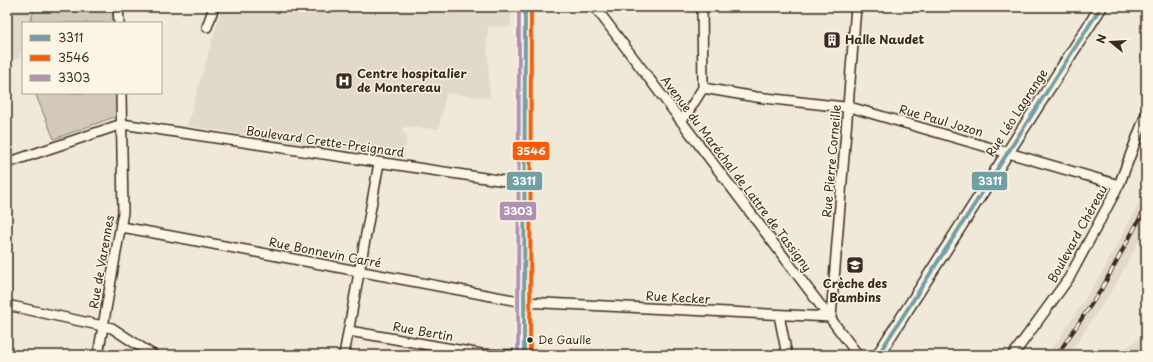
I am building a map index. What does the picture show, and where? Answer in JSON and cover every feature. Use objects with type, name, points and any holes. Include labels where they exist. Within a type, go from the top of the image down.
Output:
[{"type":"main road","points":[[524,355],[525,7]]},
{"type":"main road","name":"Rue Léo Lagrange","points":[[878,355],[1101,7]]},
{"type":"street","points":[[118,7],[119,22]]},
{"type":"street","points":[[207,27],[214,7]]},
{"type":"street","name":"Avenue du Maréchal de Lattre de Tassigny","points":[[595,7],[831,317],[858,355]]},
{"type":"street","points":[[680,120],[686,115],[703,88],[702,7]]},
{"type":"street","name":"Rue Pierre Corneille","points":[[831,317],[856,7]]},
{"type":"street","name":"Rue Paul Jozon","points":[[703,88],[848,108],[1119,185]]},
{"type":"street","name":"Rue de Varennes","points":[[98,355],[102,326],[122,227],[121,94]]},
{"type":"street","name":"Boulevard Chéreau","points":[[1013,355],[1069,278],[1119,185],[1146,114]]},
{"type":"street","points":[[7,163],[122,124]]},
{"type":"street","name":"Boulevard Crette-Preignard","points":[[122,124],[525,184]]},
{"type":"street","points":[[344,355],[379,163]]},
{"type":"street","name":"Rue Bonnevin Carré","points":[[122,227],[524,302]]},
{"type":"street","name":"Rue Kecker","points":[[524,302],[831,317]]},
{"type":"street","points":[[7,305],[112,328],[153,355]]},
{"type":"street","points":[[779,315],[787,355]]},
{"type":"street","name":"Rue Bertin","points":[[349,331],[481,354],[517,355]]},
{"type":"shaded area","points":[[7,7],[35,7],[30,22],[22,22],[22,48],[19,58],[7,62]]},
{"type":"shaded area","points":[[35,7],[113,7],[113,22],[30,22]]},
{"type":"shaded area","name":"Centre hospitalier de Montereau","points":[[222,7],[498,7],[512,9],[511,27],[488,26],[487,43],[490,98],[446,93],[439,129],[404,127],[402,132],[407,135],[404,158],[187,126]]},
{"type":"shaded area","points":[[35,94],[116,94],[117,116],[54,139]]},
{"type":"shaded area","points":[[1146,190],[1146,227],[1115,286],[1068,355],[1048,355],[1102,273]]},
{"type":"shaded area","points":[[1146,334],[1146,355],[1116,355]]},
{"type":"railway","points":[[1057,355],[1101,290],[1146,207]]},
{"type":"transit line","name":"3303","points":[[518,355],[519,7]]},
{"type":"transit line","name":"3311","points":[[524,355],[525,7]]},
{"type":"transit line","name":"3546","points":[[530,355],[531,7]]},
{"type":"transit line","name":"3311","points":[[878,355],[1101,7]]},
{"type":"place","name":"Halle Naudet","points":[[832,40]]},
{"type":"place","name":"Centre hospitalier de Montereau","points":[[344,81]]},
{"type":"place","name":"Crèche des Bambins","points":[[855,265]]},
{"type":"place","name":"De Gaulle","points":[[530,340]]}]
